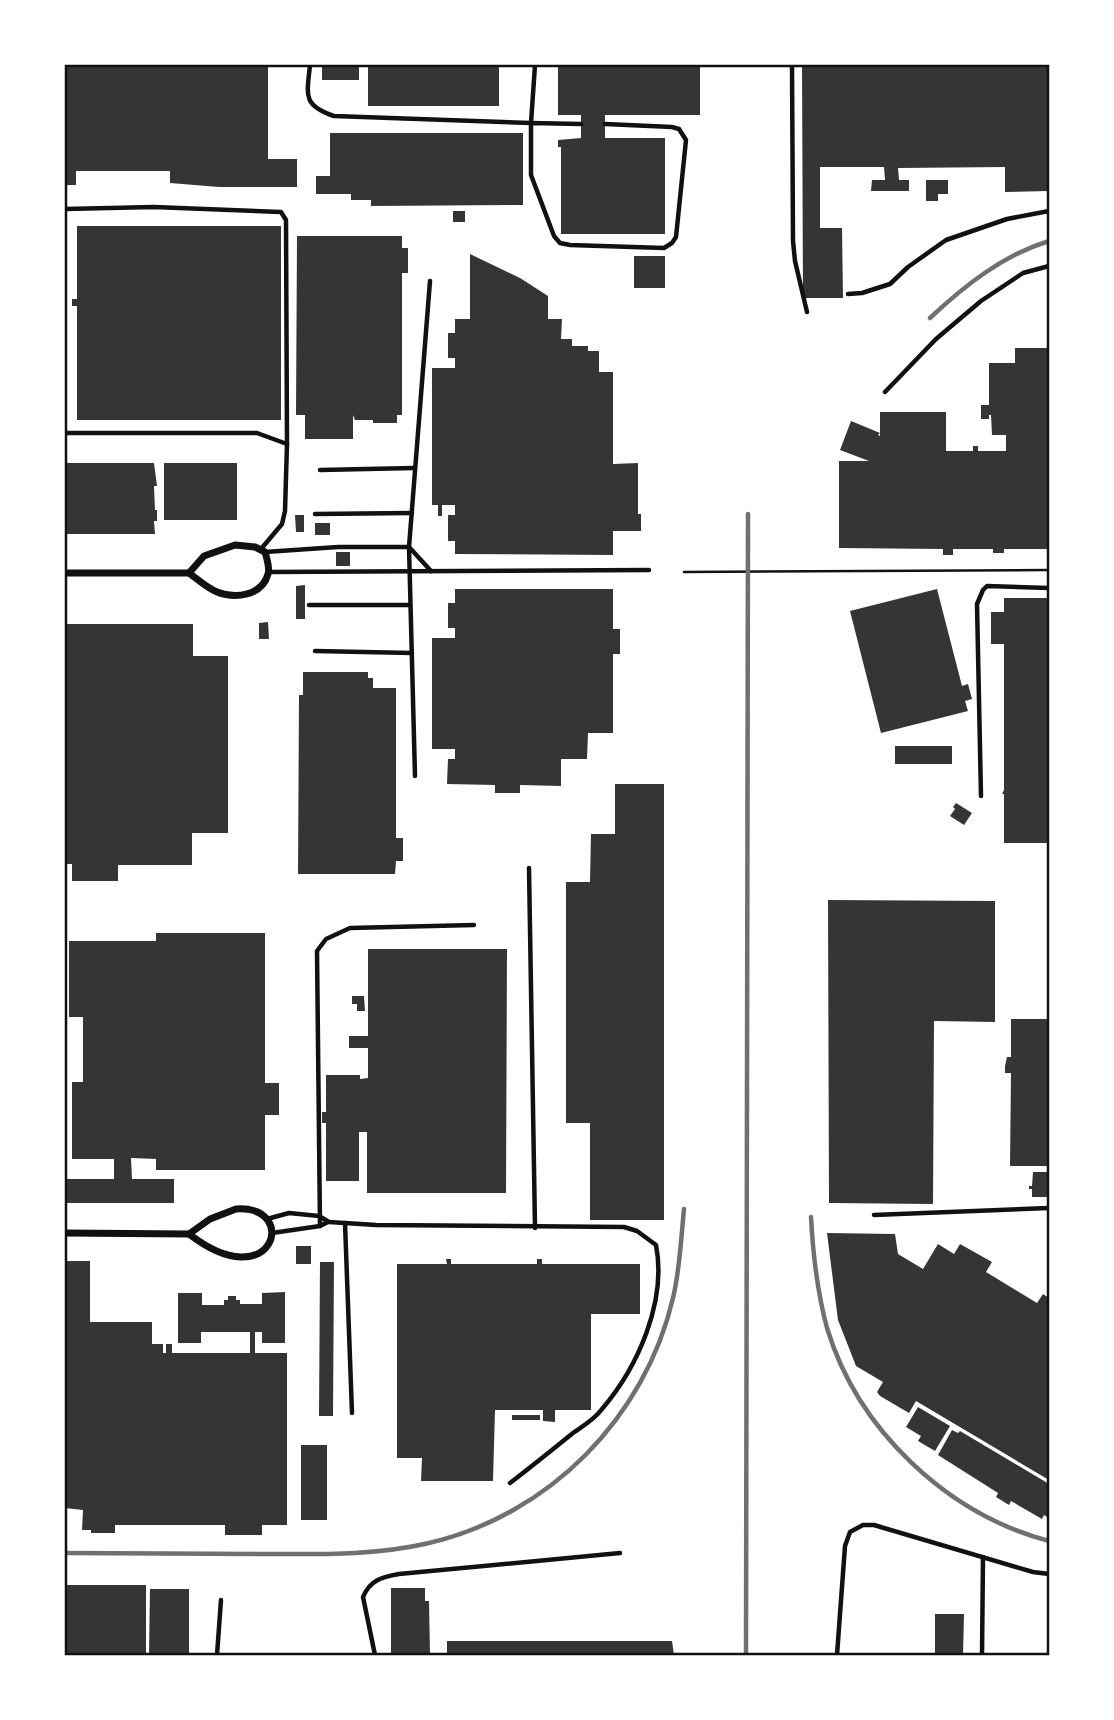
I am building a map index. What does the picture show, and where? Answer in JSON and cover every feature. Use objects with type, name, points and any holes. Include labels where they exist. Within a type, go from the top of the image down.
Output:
[{"type":"street","points":[[65,573],[189,573],[213,591],[235,595],[257,591],[264,584],[269,572],[263,551],[235,545],[204,556],[189,573]]},
{"type":"street","points":[[65,1233],[189,1234],[218,1252],[247,1258],[265,1250],[271,1242],[272,1233],[267,1219],[255,1211],[236,1209],[210,1219],[189,1234]]},
{"type":"lane","points":[[310,65],[307,92],[311,102],[316,110],[334,116],[581,124]]},
{"type":"lane","points":[[535,65],[531,175],[548,225],[560,243],[570,246],[664,248],[676,237],[686,140],[683,132],[672,127],[605,124]]},
{"type":"lane","points":[[792,65],[792,209],[795,261],[807,312]]},
{"type":"lane","points":[[65,209],[154,206],[281,212],[284,215],[287,444],[284,516],[282,524],[263,551]]},
{"type":"lane","points":[[848,294],[862,293],[890,284],[908,267],[946,240],[1007,219],[1049,211]]},
{"type":"lane","points":[[885,392],[936,339],[981,301],[1023,273],[1049,265]]},
{"type":"lane","points":[[415,776],[409,547],[430,281]]},
{"type":"lane","points":[[65,433],[257,433],[287,444]]},
{"type":"lane","points":[[320,470],[414,468]]},
{"type":"lane","points":[[315,514],[412,513]]},
{"type":"lane","points":[[263,551],[409,547],[432,572]]},
{"type":"lane","points":[[269,572],[649,569]]},
{"type":"lane","points":[[981,796],[977,604],[982,590],[987,586],[1049,588]]},
{"type":"lane","points":[[309,606],[411,605]]},
{"type":"lane","points":[[315,651],[412,653]]},
{"type":"lane","points":[[529,868],[536,1228]]},
{"type":"lane","points":[[320,1226],[317,951],[326,939],[350,928],[474,925]]},
{"type":"lane","points":[[874,1215],[1049,1208]]},
{"type":"lane","points":[[267,1219],[289,1213],[319,1216],[329,1222],[345,1223],[536,1228],[624,1227],[637,1231],[656,1245],[659,1278],[642,1344],[628,1373],[601,1411],[510,1483]]},
{"type":"lane","points":[[272,1233],[320,1226],[329,1222]]},
{"type":"lane","points":[[345,1223],[352,1413]]},
{"type":"lane","points":[[837,1655],[845,1546],[850,1532],[863,1525],[874,1525],[1032,1572],[1049,1574]]},
{"type":"lane","points":[[374,1655],[363,1597],[374,1581],[385,1577],[620,1553]]},
{"type":"lane","points":[[982,1655],[984,1557]]},
{"type":"lane","points":[[218,1655],[221,1600]]},
{"type":"path","points":[[684,572],[1049,570]]},
{"type":"building","points":[[65,65],[268,65],[268,159],[297,159],[297,187],[219,187],[170,183],[170,171],[76,171],[76,185],[65,185]]},
{"type":"building","points":[[322,65],[359,65],[359,80],[322,80]]},
{"type":"building","points":[[368,65],[499,65],[499,106],[368,106]]},
{"type":"building","points":[[558,65],[700,65],[700,115],[605,115],[605,138],[665,138],[665,234],[561,234],[561,147],[558,147],[558,140],[581,138],[581,115],[558,115]]},
{"type":"building","points":[[802,65],[1049,65],[1049,191],[1005,192],[1005,167],[898,168],[899,180],[909,180],[909,191],[871,191],[872,180],[885,180],[884,167],[820,167],[820,228],[842,228],[843,298],[803,298]]},
{"type":"building","points":[[330,133],[523,133],[523,205],[371,206],[371,200],[351,200],[351,194],[316,194],[316,176],[330,176]]},
{"type":"building","points":[[926,180],[948,180],[948,194],[938,194],[938,201],[926,201]]},
{"type":"building","points":[[453,211],[465,211],[465,222],[453,222]]},
{"type":"building","points":[[77,226],[281,226],[281,420],[77,420],[77,306],[72,306],[72,299],[77,299]]},
{"type":"building","points":[[297,236],[402,236],[402,248],[408,248],[408,273],[402,273],[402,415],[397,415],[397,423],[355,420],[353,415],[353,439],[305,439],[305,415],[296,415]]},
{"type":"building","points":[[470,254],[520,278],[548,296],[548,319],[562,319],[561,339],[572,339],[572,346],[588,346],[588,351],[599,351],[599,372],[613,372],[613,464],[638,463],[638,514],[641,514],[641,531],[613,531],[613,555],[455,554],[455,541],[448,541],[448,515],[455,515],[455,505],[442,505],[442,516],[438,516],[438,505],[432,505],[432,368],[455,368],[455,358],[448,358],[448,333],[455,333],[455,319],[470,319]]},
{"type":"building","points":[[634,256],[665,256],[665,288],[634,288]]},
{"type":"building","points":[[1015,348],[1049,348],[1049,549],[1004,549],[1004,553],[993,553],[993,549],[953,549],[953,555],[943,555],[943,549],[839,548],[839,461],[869,461],[840,450],[851,421],[880,433],[880,412],[946,412],[946,451],[973,451],[973,446],[978,446],[978,451],[1006,451],[1006,435],[992,435],[991,415],[989,419],[981,419],[981,405],[989,405],[989,363],[1015,363]]},
{"type":"building","points":[[65,463],[154,463],[157,486],[154,486],[157,510],[155,534],[65,534]]},
{"type":"building","points":[[164,463],[237,463],[237,520],[164,520]]},
{"type":"building","points":[[295,515],[304,515],[304,532],[296,532]]},
{"type":"building","points":[[315,523],[330,523],[330,535],[315,535]]},
{"type":"building","points":[[336,552],[350,552],[350,566],[336,566]]},
{"type":"building","points":[[305,585],[305,619],[296,619],[296,586]]},
{"type":"building","points":[[455,589],[613,589],[613,629],[620,629],[620,654],[613,654],[613,733],[588,733],[587,759],[561,759],[561,786],[520,785],[520,793],[495,793],[495,785],[447,784],[448,759],[455,759],[455,749],[432,749],[432,638],[455,638],[455,628],[448,628],[448,603],[455,603]]},
{"type":"building","points":[[937,589],[962,686],[968,684],[972,699],[965,701],[968,711],[881,733],[850,611]]},
{"type":"building","points":[[1004,598],[1049,598],[1049,843],[1004,843],[1004,644],[991,644],[991,612],[1004,612]]},
{"type":"building","points":[[268,622],[269,639],[259,639],[259,623]]},
{"type":"building","points":[[65,624],[193,624],[193,656],[228,656],[228,833],[192,833],[192,865],[118,865],[118,881],[72,881],[72,864],[65,864]]},
{"type":"building","points":[[303,672],[368,672],[368,678],[373,678],[373,688],[396,688],[396,838],[403,838],[403,861],[396,861],[395,874],[298,874],[299,695],[303,695]]},
{"type":"building","points":[[895,746],[952,746],[952,764],[895,764]]},
{"type":"building","points":[[615,784],[664,784],[664,1220],[590,1220],[590,1123],[566,1123],[566,882],[590,882],[591,834],[615,834]]},
{"type":"building","points":[[956,803],[972,813],[964,825],[950,816]]},
{"type":"building","points":[[828,900],[995,901],[995,1022],[934,1021],[933,1204],[829,1203]]},
{"type":"building","points":[[156,933],[265,933],[265,1083],[279,1083],[279,1115],[265,1115],[265,1170],[156,1170],[156,1159],[131,1158],[132,1179],[174,1179],[174,1203],[66,1203],[66,1179],[114,1179],[114,1159],[72,1159],[72,1082],[83,1082],[83,1017],[69,1017],[69,941],[156,941]]},
{"type":"building","points":[[368,949],[507,949],[506,1193],[367,1193],[367,1132],[359,1132],[359,1181],[326,1181],[326,1123],[322,1123],[322,1112],[326,1112],[326,1075],[360,1075],[360,1079],[368,1078],[368,1048],[349,1048],[349,1036],[368,1036]]},
{"type":"building","points":[[352,996],[364,996],[365,1011],[357,1011],[357,1004],[352,1004]]},
{"type":"building","points":[[1011,1019],[1049,1019],[1049,1166],[1010,1166],[1011,1073],[1005,1073],[1005,1066],[1007,1057],[1011,1057]]},
{"type":"building","points":[[1033,1172],[1049,1172],[1049,1197],[1032,1197],[1032,1189],[1029,1189],[1029,1186],[1032,1186]]},
{"type":"building","points":[[827,1233],[895,1234],[898,1254],[923,1269],[938,1244],[954,1254],[960,1244],[992,1262],[986,1272],[1037,1303],[1043,1294],[1049,1298],[1049,1480],[916,1401],[909,1413],[880,1396],[877,1392],[883,1382],[856,1366],[838,1320]]},
{"type":"building","points":[[296,1246],[311,1246],[311,1264],[296,1264]]},
{"type":"building","points":[[446,1259],[451,1259],[451,1264],[537,1264],[537,1259],[542,1259],[542,1264],[640,1264],[640,1314],[591,1314],[591,1410],[555,1410],[555,1422],[543,1421],[543,1410],[495,1410],[493,1481],[421,1481],[422,1458],[397,1458],[397,1264],[447,1264]]},
{"type":"building","points":[[65,1261],[90,1261],[90,1322],[152,1322],[152,1344],[163,1344],[163,1353],[166,1353],[166,1344],[172,1344],[172,1353],[250,1353],[250,1332],[201,1332],[201,1343],[178,1343],[178,1293],[202,1293],[202,1305],[224,1305],[228,1296],[236,1296],[240,1304],[262,1304],[262,1293],[285,1292],[285,1343],[262,1343],[262,1332],[255,1332],[255,1353],[287,1353],[287,1525],[262,1525],[262,1535],[225,1535],[225,1525],[115,1525],[115,1533],[91,1533],[91,1530],[82,1530],[83,1510],[65,1508]]},
{"type":"building","points":[[320,1262],[334,1262],[333,1416],[319,1416]]},
{"type":"building","points":[[918,1407],[950,1426],[935,1451],[918,1441],[921,1436],[906,1427]]},
{"type":"building","points":[[512,1415],[540,1415],[540,1420],[512,1420]]},
{"type":"building","points":[[952,1430],[958,1433],[960,1431],[1049,1484],[1049,1518],[1044,1515],[1042,1519],[1011,1501],[1009,1505],[996,1497],[998,1493],[938,1455]]},
{"type":"building","points":[[301,1445],[327,1445],[327,1520],[301,1520]]},
{"type":"building","points":[[65,1585],[146,1585],[146,1655],[65,1655]]},
{"type":"building","points":[[391,1588],[425,1588],[425,1601],[429,1601],[430,1655],[391,1655]]},
{"type":"building","points":[[150,1589],[189,1589],[189,1655],[149,1655]]},
{"type":"building","points":[[935,1614],[964,1614],[963,1655],[935,1655]]},
{"type":"building","points":[[447,1641],[672,1641],[674,1655],[447,1655]]},
{"type":"railway","points":[[930,318],[956,294],[1000,263],[1049,241]]},
{"type":"railway","points":[[746,1655],[748,514]]},
{"type":"railway","points":[[65,1553],[324,1554],[387,1550],[429,1543],[473,1529],[514,1510],[552,1485],[586,1455],[615,1421],[640,1383],[659,1342],[673,1298],[684,1209]]},
{"type":"railway","points":[[811,1217],[816,1273],[827,1328],[841,1365],[860,1401],[911,1463],[942,1489],[976,1511],[1011,1528],[1049,1541]]}]
